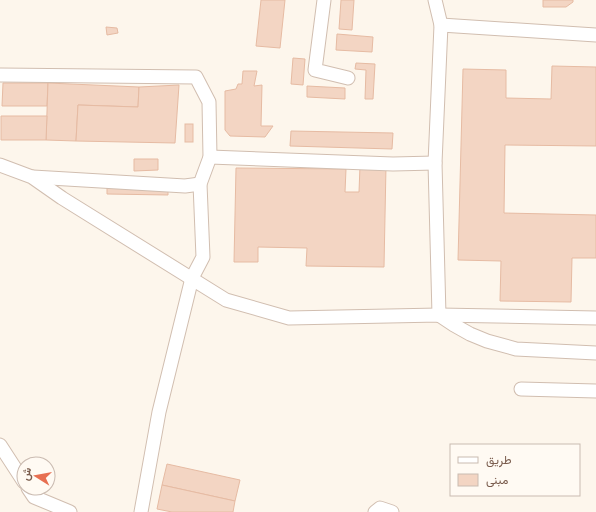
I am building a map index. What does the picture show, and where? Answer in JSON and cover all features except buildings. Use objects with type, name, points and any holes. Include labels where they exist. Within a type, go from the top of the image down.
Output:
[{"type":"lane","points":[[324,0],[315,70],[348,78]]},
{"type":"lane","points":[[435,0],[441,25],[435,163],[439,315]]},
{"type":"lane","points":[[441,25],[596,35]]},
{"type":"lane","points":[[0,75],[196,77],[209,102],[210,157],[200,184],[203,257],[192,278],[159,412],[141,512]]},
{"type":"lane","points":[[210,157],[393,164],[435,163]]},
{"type":"lane","points":[[0,165],[32,177],[62,198],[226,300],[289,318],[439,315],[596,316]]},
{"type":"lane","points":[[32,177],[185,186],[200,184]]},
{"type":"lane","points":[[439,315],[470,334],[487,341],[516,349],[596,353]]},
{"type":"lane","points":[[521,389],[596,391]]},
{"type":"lane","points":[[0,445],[16,470]]},
{"type":"lane","points":[[33,496],[70,512]]},
{"type":"lane","points":[[375,512],[380,508],[392,512]]}]
